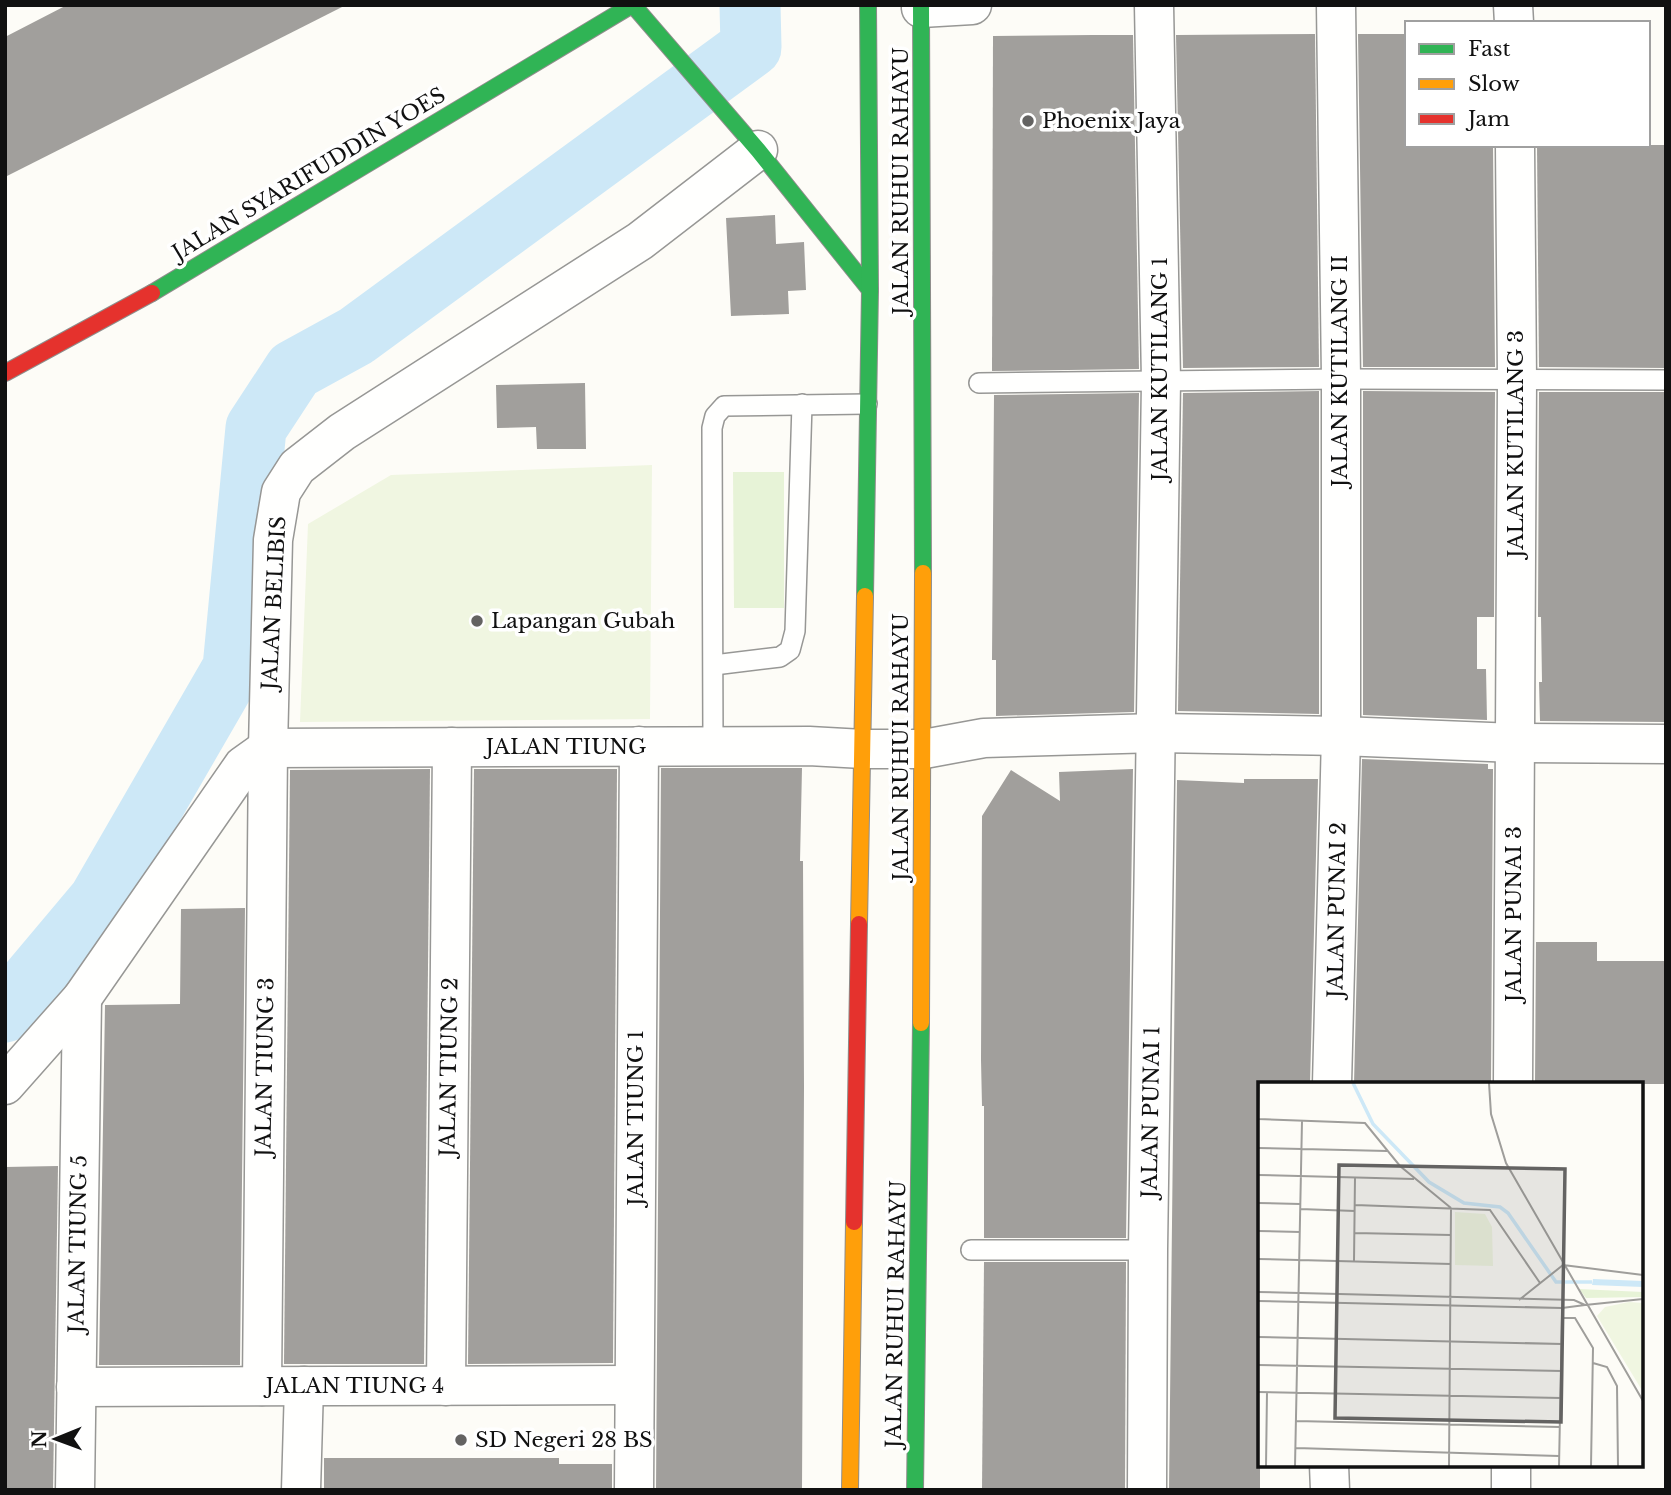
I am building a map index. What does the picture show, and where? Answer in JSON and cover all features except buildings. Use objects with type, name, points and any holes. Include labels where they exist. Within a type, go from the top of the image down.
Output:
[{"type":"main road","name":"JALAN RUHUI RAHAYU","points":[[632,5],[758,150],[870,289]]},
{"type":"main road","name":"JALAN SYARIFUDDIN YOES","points":[[5,373],[58,346],[249,235],[522,74],[632,5]]},
{"type":"main road","name":"JALAN RUHUI RAHAYU","points":[[850,1490],[870,289],[868,5]]},
{"type":"main road","name":"JALAN RUHUI RAHAYU","points":[[915,1490],[923,749],[921,6]]},
{"type":"street","points":[[921,6],[972,5]]},
{"type":"street","name":"JALAN KUTILANG 1","points":[[1154,5],[1161,381],[1157,733]]},
{"type":"street","name":"JALAN KUTILANG II","points":[[1336,5],[1341,379],[1341,736]]},
{"type":"street","name":"JALAN KUTILANG 3","points":[[1515,147],[1515,743]]},
{"type":"street","name":"JALAN BELIBIS","points":[[268,748],[273,540],[281,492],[297,467],[341,432],[640,241],[758,150]]},
{"type":"street","name":"JALAN TIUNG","points":[[268,748],[809,746],[923,749],[984,738],[1157,733],[1341,736],[1515,743],[1666,744]]},
{"type":"street","name":"JALAN PUNAI 1","points":[[1147,1490],[1157,733]]},
{"type":"street","name":"JALAN PUNAI 2","points":[[1332,1082],[1341,736]]},
{"type":"street","name":"JALAN PUNAI 3","points":[[1513,1082],[1515,743]]},
{"type":"street","name":"JALAN TIUNG 1","points":[[634,1490],[639,746]]},
{"type":"street","name":"JALAN TIUNG 2","points":[[446,1386],[452,747]]},
{"type":"street","points":[[5,1084],[82,998],[243,766],[268,748]]},
{"type":"street","name":"JALAN TIUNG 3","points":[[262,1386],[268,748]]},
{"type":"street","name":"JALAN TIUNG 5","points":[[75,1490],[82,998]]},
{"type":"street","name":"JALAN TIUNG 4","points":[[76,1387],[634,1385]]},
{"type":"street","points":[[301,1490],[304,1386]]},
{"type":"street","points":[[1329,1467],[1330,1490]]},
{"type":"street","points":[[1511,1467],[1511,1490]]},
{"type":"lane","points":[[979,383],[1341,379],[1666,380]]},
{"type":"lane","points":[[714,665],[780,657],[790,650],[795,631],[802,404]]},
{"type":"lane","points":[[713,746],[712,428],[715,416],[724,406],[867,404]]},
{"type":"lane","points":[[971,1251],[1149,1250]]},
{"type":"green space","name":"Lapangan Gubah","points":[[652,465],[650,719],[300,722],[308,524],[391,475]]},
{"type":"green space","points":[[733,472],[784,472],[784,608],[734,608]]},
{"type":"waterway","points":[[5,1012],[99,900],[233,668],[256,428],[294,370],[356,336],[751,47],[750,5]]},
{"type":"traffic: fast","points":[[152,293],[632,5]]},
{"type":"traffic: fast","points":[[633,5],[758,150],[870,290]]},
{"type":"traffic: fast","points":[[865,596],[870,290],[868,5]]},
{"type":"traffic: fast","points":[[921,5],[923,573]]},
{"type":"traffic: fast","points":[[915,1490],[921,1023]]},
{"type":"traffic: slow","points":[[921,1023],[923,573]]},
{"type":"traffic: slow","points":[[859,924],[865,596]]},
{"type":"traffic: slow","points":[[850,1490],[854,1222]]},
{"type":"traffic: jam","points":[[5,373],[152,293]]},
{"type":"traffic: jam","points":[[854,1222],[859,924]]},
{"type":"place","name":"Phoenix Jaya","points":[[1028,121]]},
{"type":"place","name":"Lapangan Gubah","points":[[477,621]]},
{"type":"place","name":"SD Negeri 28 BS","points":[[461,1440]]}]
